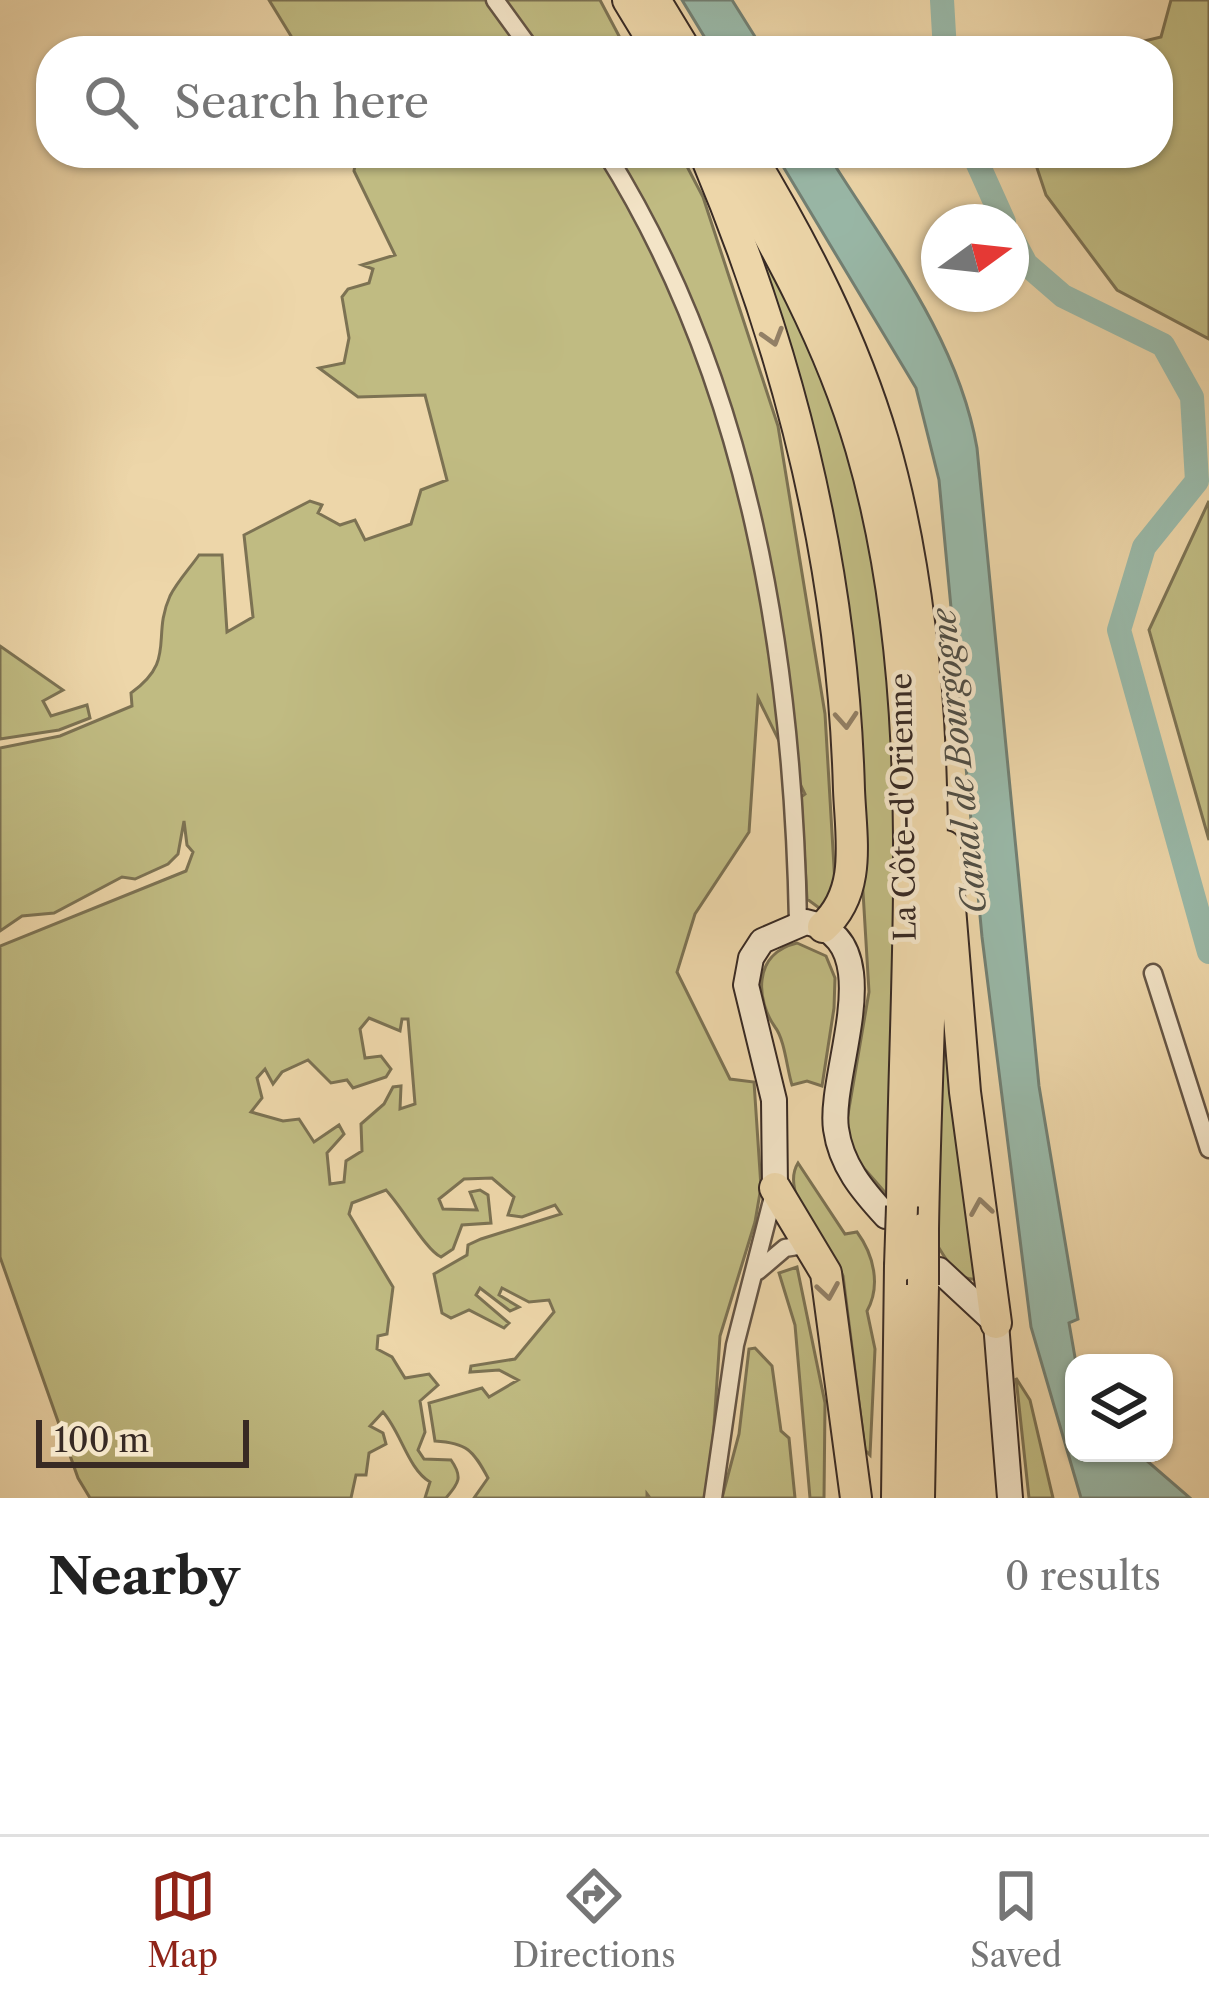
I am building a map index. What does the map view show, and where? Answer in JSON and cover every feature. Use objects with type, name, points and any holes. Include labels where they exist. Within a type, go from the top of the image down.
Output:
[{"type":"highway","points":[[637,1],[651,36]]},
{"type":"highway","points":[[637,1],[671,36]]},
{"type":"highway","points":[[710,168],[771,331],[802,444],[829,575],[846,721],[850,872],[846,902],[810,924]]},
{"type":"highway","name":"La Côte-d'Orienne","points":[[730,168],[822,339],[860,445],[886,553],[905,718],[904,1217],[921,1274],[919,1498]]},
{"type":"highway","name":"La Côte-d'Orienne","points":[[757,168],[818,278],[862,380],[902,518],[920,631],[929,825],[904,1217]]},
{"type":"highway","points":[[920,631],[953,918],[965,1092],[996,1323]]},
{"type":"highway","points":[[775,1189],[828,1281],[856,1498]]},
{"type":"highway","name":"La Côte-d'Orienne","points":[[897,1498],[921,1274]]},
{"type":"main road","points":[[775,1189],[774,1100],[746,976],[761,941],[810,924],[844,948],[853,976],[836,1096],[839,1145],[858,1184],[904,1217]]},
{"type":"main road","points":[[921,1274],[996,1323],[1010,1498]]},
{"type":"street","points":[[495,0],[521,36]]},
{"type":"street","points":[[613,168],[701,353],[758,529],[810,924]]},
{"type":"street","points":[[1154,973],[1209,1148]]},
{"type":"street","points":[[713,1498],[735,1345],[775,1189]]},
{"type":"street","points":[[753,1276],[784,1248],[810,1244]]},
{"type":"shaded area","points":[[269,0],[600,0],[619,36],[291,36]]},
{"type":"shaded area","points":[[682,0],[732,0],[755,36],[704,36]]},
{"type":"shaded area","points":[[1171,0],[1209,0],[1209,339],[1117,290],[1046,195],[1037,168],[1173,168],[1173,36],[1161,36]]},
{"type":"shaded area","points":[[354,168],[688,168],[703,197],[778,426],[825,714],[836,901],[826,913],[807,899],[801,797],[805,794],[758,698],[749,832],[695,914],[677,972],[730,1079],[754,1082],[761,1187],[720,1336],[705,1498],[650,1498],[647,1494],[647,1498],[474,1498],[488,1478],[478,1461],[462,1446],[435,1441],[429,1403],[482,1388],[489,1397],[518,1380],[499,1370],[470,1372],[471,1366],[515,1359],[554,1312],[549,1300],[529,1302],[502,1288],[499,1295],[519,1307],[510,1311],[480,1288],[476,1295],[509,1323],[504,1328],[469,1310],[451,1318],[442,1313],[434,1274],[467,1255],[468,1245],[561,1214],[555,1205],[522,1217],[508,1215],[514,1197],[492,1178],[464,1179],[439,1199],[443,1209],[477,1210],[470,1192],[480,1190],[488,1195],[491,1223],[462,1225],[453,1249],[441,1257],[386,1190],[352,1203],[349,1214],[393,1287],[387,1334],[378,1336],[377,1349],[392,1357],[405,1378],[429,1374],[438,1385],[420,1401],[425,1432],[418,1450],[424,1459],[451,1460],[455,1466],[458,1480],[446,1498],[425,1498],[430,1482],[416,1468],[383,1412],[370,1426],[383,1433],[386,1444],[369,1453],[366,1475],[356,1475],[351,1498],[90,1498],[78,1478],[0,1257],[0,946],[186,871],[193,852],[187,845],[184,821],[178,854],[168,864],[135,879],[122,877],[54,913],[22,916],[0,931],[0,748],[60,736],[132,706],[131,693],[159,659],[170,596],[199,555],[222,555],[227,632],[253,617],[244,535],[310,501],[322,505],[318,513],[340,525],[355,520],[365,540],[411,524],[421,490],[447,480],[425,395],[358,397],[319,368],[344,363],[349,338],[342,297],[348,289],[369,283],[373,269],[362,265],[395,255]],"holes":[[[369,1018],[400,1031],[402,1019],[408,1019],[415,1104],[400,1109],[401,1086],[393,1087],[384,1104],[361,1124],[362,1151],[346,1161],[344,1182],[330,1184],[327,1153],[344,1134],[339,1125],[314,1142],[299,1119],[283,1121],[251,1112],[262,1098],[257,1078],[265,1069],[273,1084],[282,1072],[308,1060],[331,1083],[347,1080],[353,1088],[386,1077],[391,1069],[381,1056],[365,1058],[360,1029]]]},
{"type":"shaded area","points":[[784,168],[837,168],[936,331],[954,369],[977,448],[1039,1086],[1078,1319],[1069,1323],[1074,1354],[1065,1354],[1065,1443],[1031,1327],[982,937],[939,480],[916,388]]},
{"type":"shaded area","points":[[755,232],[810,343],[843,429],[872,549],[885,641],[896,826],[889,1197],[855,1158],[846,1126],[869,992],[856,775],[749,238]]},
{"type":"shaded area","points":[[1209,501],[1209,840],[1149,630]]},
{"type":"shaded area","points":[[0,646],[63,690],[43,701],[51,716],[87,705],[90,718],[59,730],[0,739]]},
{"type":"shaded area","points":[[939,923],[978,1279],[958,1274],[937,1245]]},
{"type":"shaded area","points":[[797,943],[826,956],[835,978],[822,1086],[807,1081],[792,1085],[781,1039],[764,1005],[765,968],[782,949]]},
{"type":"shaded area","points":[[798,1163],[845,1234],[857,1232],[871,1261],[874,1291],[867,1311],[875,1349],[870,1455],[865,1450],[843,1276],[800,1205],[794,1176]]},
{"type":"shaded area","points":[[797,1267],[825,1403],[824,1498],[810,1498],[795,1325],[779,1273]]},
{"type":"shaded area","points":[[755,1348],[772,1366],[781,1431],[789,1438],[795,1498],[722,1498],[739,1434],[749,1349]]},
{"type":"shaded area","points":[[1016,1378],[1030,1400],[1053,1498],[1029,1498]]},
{"type":"shaded area","points":[[1070,1462],[1148,1462],[1190,1498],[1081,1498]]},
{"type":"waterway","points":[[942,0],[944,36]]},
{"type":"waterway","points":[[980,168],[996,204]]},
{"type":"waterway","points":[[1029,267],[1063,296],[1163,345],[1192,397],[1197,481],[1144,547],[1119,630],[1209,952]]},
{"type":"water label","name":"Canal de Bourgogne","points":[[959,761]]}]
